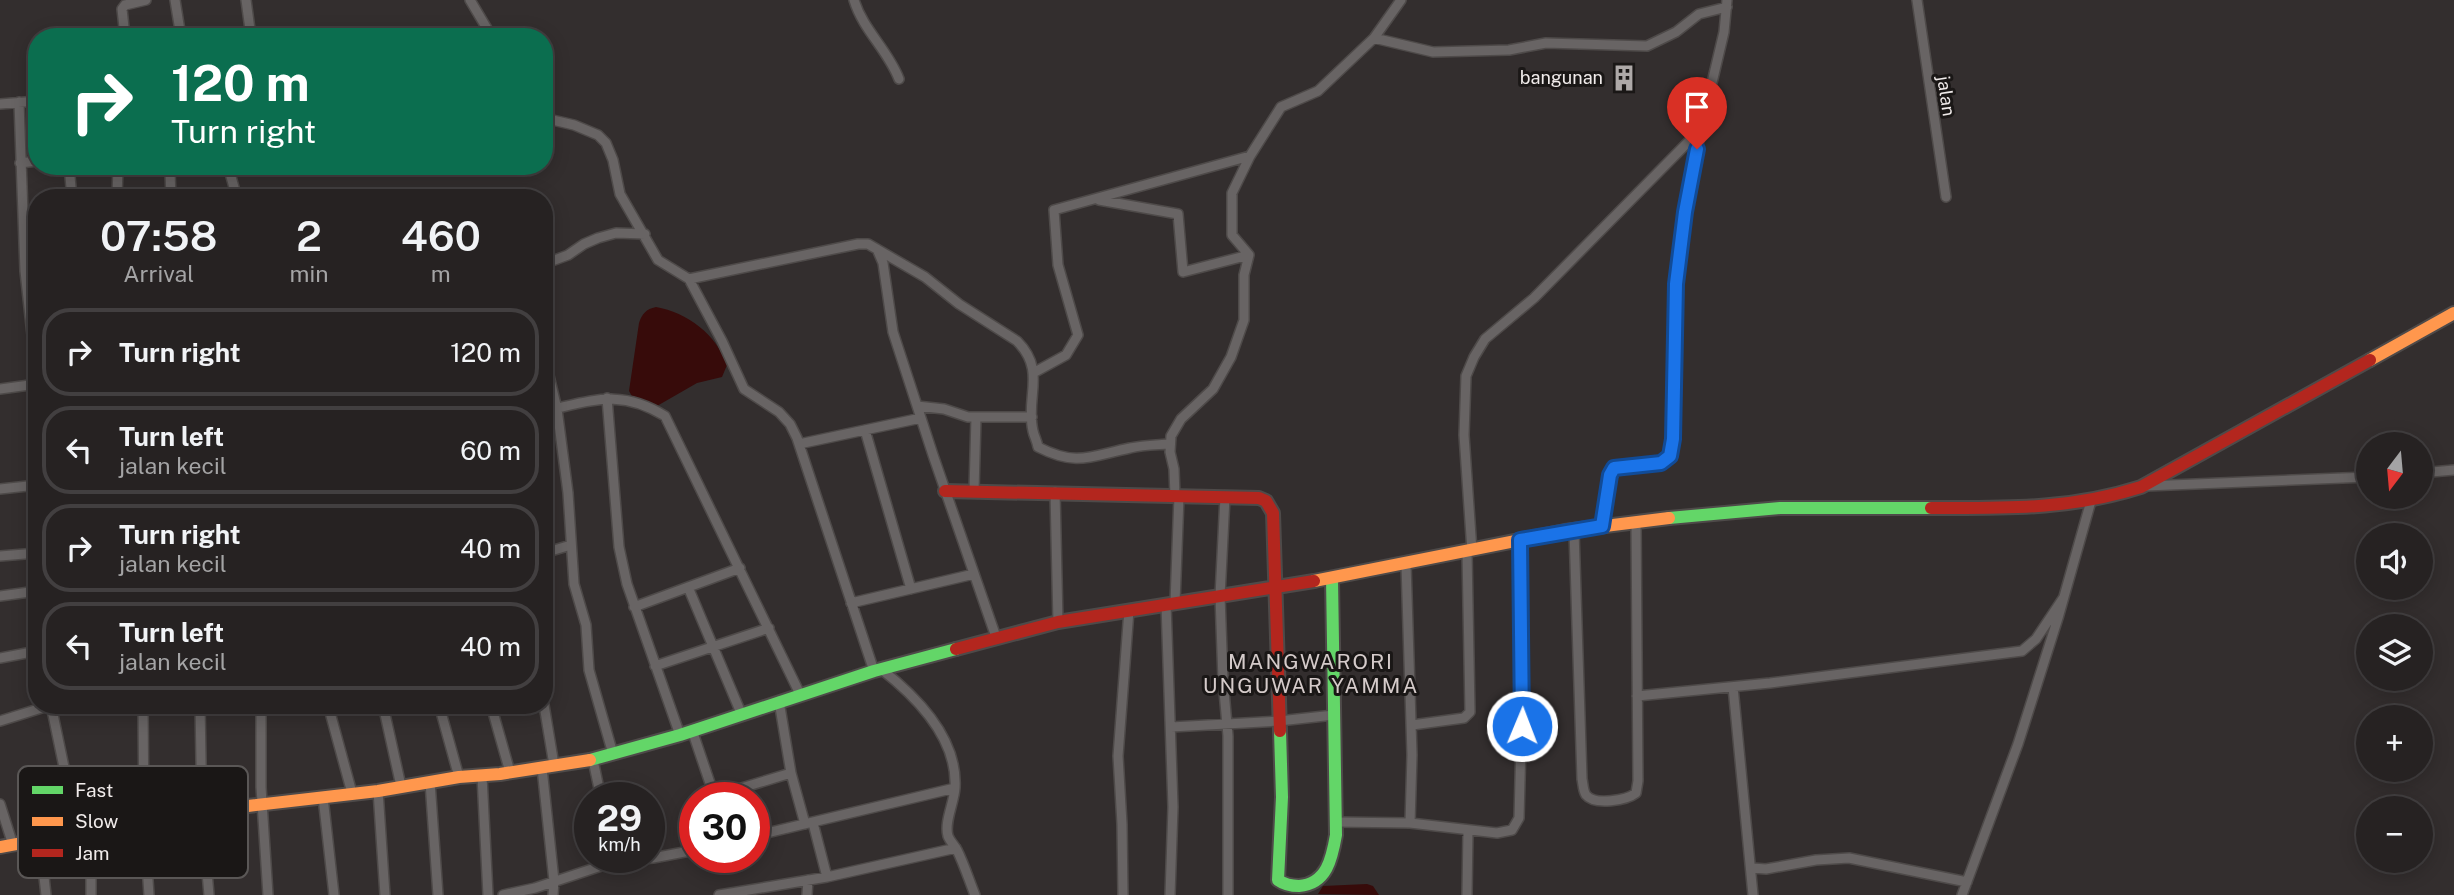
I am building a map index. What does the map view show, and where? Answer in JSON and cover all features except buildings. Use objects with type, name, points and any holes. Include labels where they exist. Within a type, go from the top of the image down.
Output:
[{"type":"street","points":[[124,28],[122,9],[125,5],[146,0]]},
{"type":"street","points":[[175,0],[180,28]]},
{"type":"street","points":[[246,0],[250,28]]},
{"type":"street","points":[[470,0],[487,28]]},
{"type":"street","points":[[854,0],[864,24],[889,57],[899,79]]},
{"type":"street","points":[[1249,255],[1232,236],[1232,193],[1250,156],[1281,107],[1318,91],[1374,38],[1401,0]]},
{"type":"street","name":"jalan","points":[[1917,0],[1947,197]]},
{"type":"street","points":[[1374,38],[1433,52],[1509,50],[1546,43],[1647,46],[1676,32],[1699,14],[1727,3],[1724,32],[1685,212],[1676,284],[1673,439],[1670,456],[1661,463],[1614,468],[1610,475],[1602,526]]},
{"type":"street","points":[[19,102],[28,299]]},
{"type":"street","points":[[0,104],[28,102]]},
{"type":"street","points":[[553,120],[574,125],[597,135],[606,143],[613,160],[620,194],[658,260],[689,279],[744,389],[779,412],[790,424],[851,603],[877,670],[906,689],[939,731],[953,761],[955,788],[948,837],[956,848],[975,895]]},
{"type":"street","points":[[1412,725],[1464,718],[1470,712],[1469,551],[1464,435],[1466,376],[1474,357],[1485,339],[1534,298],[1701,129]]},
{"type":"street","points":[[1035,372],[1066,355],[1078,335],[1058,265],[1054,210],[1250,156]]},
{"type":"street","points":[[20,163],[28,162]]},
{"type":"street","points":[[1094,199],[1178,214],[1183,272],[1249,255]]},
{"type":"street","points":[[553,261],[568,256],[598,238],[616,233],[645,234]]},
{"type":"street","points":[[689,279],[868,244],[925,277],[968,311],[1017,341],[1026,352],[1035,372],[1032,429],[1038,447],[1056,456],[1080,460],[1132,448],[1169,444]]},
{"type":"street","points":[[877,249],[883,263],[893,332],[996,637]]},
{"type":"street","points":[[1170,895],[1173,807],[1170,603],[1177,496],[1169,444],[1175,427],[1213,389],[1231,357],[1244,320],[1244,275],[1249,255]]},
{"type":"street","points":[[2141,487],[2454,313]]},
{"type":"street","points":[[0,389],[28,384]]},
{"type":"street","points":[[553,392],[568,493],[574,584],[586,625],[589,670],[613,754]]},
{"type":"street","points":[[553,410],[612,397],[636,402],[665,416],[800,694]]},
{"type":"street","points":[[607,398],[619,547],[634,607],[655,666],[708,782]]},
{"type":"street","points":[[917,405],[930,406],[957,415],[1032,418]]},
{"type":"street","points":[[974,491],[976,417]]},
{"type":"street","points":[[799,444],[921,418]]},
{"type":"street","points":[[865,430],[911,589]]},
{"type":"street","points":[[2433,472],[2454,470]]},
{"type":"street","points":[[248,807],[593,760],[686,733],[877,670],[1058,622],[1332,578],[1602,526],[1780,508],[2020,508],[2091,501],[2141,487],[2356,478]]},
{"type":"street","points":[[0,489],[28,486]]},
{"type":"street","points":[[945,491],[1259,498],[1270,506],[1273,513],[1282,797],[1278,880],[1292,886],[1322,878],[1331,863],[1337,822],[1332,578]]},
{"type":"street","points":[[1055,492],[1058,622]]},
{"type":"street","points":[[1225,497],[1220,596],[1230,807],[1228,895]]},
{"type":"street","points":[[1962,895],[2018,744],[2091,501]]},
{"type":"street","points":[[1574,531],[1582,779],[1585,794],[1598,800],[1628,798],[1636,793],[1638,781],[1636,522]]},
{"type":"street","points":[[1337,822],[1410,823],[1497,833],[1513,830],[1519,818],[1522,704],[1520,540]]},
{"type":"street","points":[[553,550],[571,545]]},
{"type":"street","points":[[0,556],[28,554]]},
{"type":"street","points":[[1406,564],[1412,725],[1410,823]]},
{"type":"street","points":[[634,607],[740,568]]},
{"type":"street","points":[[851,603],[974,574]]},
{"type":"street","points":[[688,587],[741,713]]},
{"type":"street","points":[[0,596],[28,592]]},
{"type":"street","points":[[1637,696],[1733,687],[2022,651],[2036,639],[2064,597]]},
{"type":"street","points":[[1123,895],[1118,756],[1129,610]]},
{"type":"street","points":[[655,666],[769,628]]},
{"type":"street","points":[[0,658],[28,653]]},
{"type":"street","points":[[1733,687],[1753,895]]},
{"type":"street","points":[[779,701],[791,773],[827,877]]},
{"type":"street","points":[[0,721],[28,712]]},
{"type":"street","points":[[53,714],[67,766]]},
{"type":"street","points":[[142,714],[143,766]]},
{"type":"street","points":[[200,714],[201,766]]},
{"type":"street","points":[[261,714],[262,805],[268,895]]},
{"type":"street","points":[[330,714],[352,793]]},
{"type":"street","points":[[385,714],[401,786]]},
{"type":"street","points":[[442,714],[459,777]]},
{"type":"street","points":[[494,714],[510,772]]},
{"type":"street","points":[[545,714],[554,881],[552,895]]},
{"type":"street","points":[[1171,727],[1334,715]]},
{"type":"street","points":[[593,760],[598,782]]},
{"type":"street","points":[[762,782],[791,773]]},
{"type":"street","points":[[482,776],[488,895]]},
{"type":"street","points":[[430,782],[438,895]]},
{"type":"street","points":[[770,832],[955,788]]},
{"type":"street","points":[[378,791],[385,895]]},
{"type":"street","points":[[323,797],[334,895]]},
{"type":"street","points":[[0,804],[6,846]]},
{"type":"street","points":[[1467,895],[1468,830]]},
{"type":"street","points":[[719,895],[827,877],[956,848]]},
{"type":"street","points":[[1752,868],[1766,869],[1816,860],[1849,858],[1967,882]]},
{"type":"street","points":[[503,895],[535,888],[576,873]]},
{"type":"street","points":[[807,895],[808,880]]},
{"type":"shaded area","points":[[656,307],[679,314],[699,327],[716,344],[727,365],[722,377],[697,383],[657,406],[633,398],[629,391],[639,323],[645,312]]},
{"type":"shaded area","points":[[1323,886],[1373,886],[1379,895],[1318,894]]},
{"type":"traffic: fast","points":[[1669,518],[1780,508],[1931,508]]},
{"type":"traffic: fast","points":[[1280,731],[1282,797],[1278,880],[1299,886],[1322,875],[1330,861],[1336,835],[1332,578]]},
{"type":"traffic: fast","points":[[590,760],[680,735],[874,671],[956,649]]},
{"type":"traffic: slow","points":[[2370,360],[2454,313]]},
{"type":"traffic: slow","points":[[1314,581],[1565,531],[1669,518]]},
{"type":"traffic: slow","points":[[248,806],[378,791],[459,777],[500,774],[590,760]]},
{"type":"traffic: slow","points":[[0,847],[18,844]]},
{"type":"traffic: jam","points":[[1931,508],[2063,504],[2141,487],[2370,360]]},
{"type":"traffic: jam","points":[[945,491],[1259,498],[1266,501],[1273,513],[1280,731]]},
{"type":"traffic: jam","points":[[956,649],[1058,622],[1314,581]]},
{"type":"place","name":"bangunan","points":[[1624,78]]},
{"type":"district","name":"MANGWARORI UNGUWAR YAMMA","points":[[1311,674]]},
{"type":"route","points":[[1522,726],[1520,540],[1602,526],[1610,475],[1614,468],[1661,463],[1670,456],[1673,439],[1676,284],[1685,212],[1697,149]]}]
